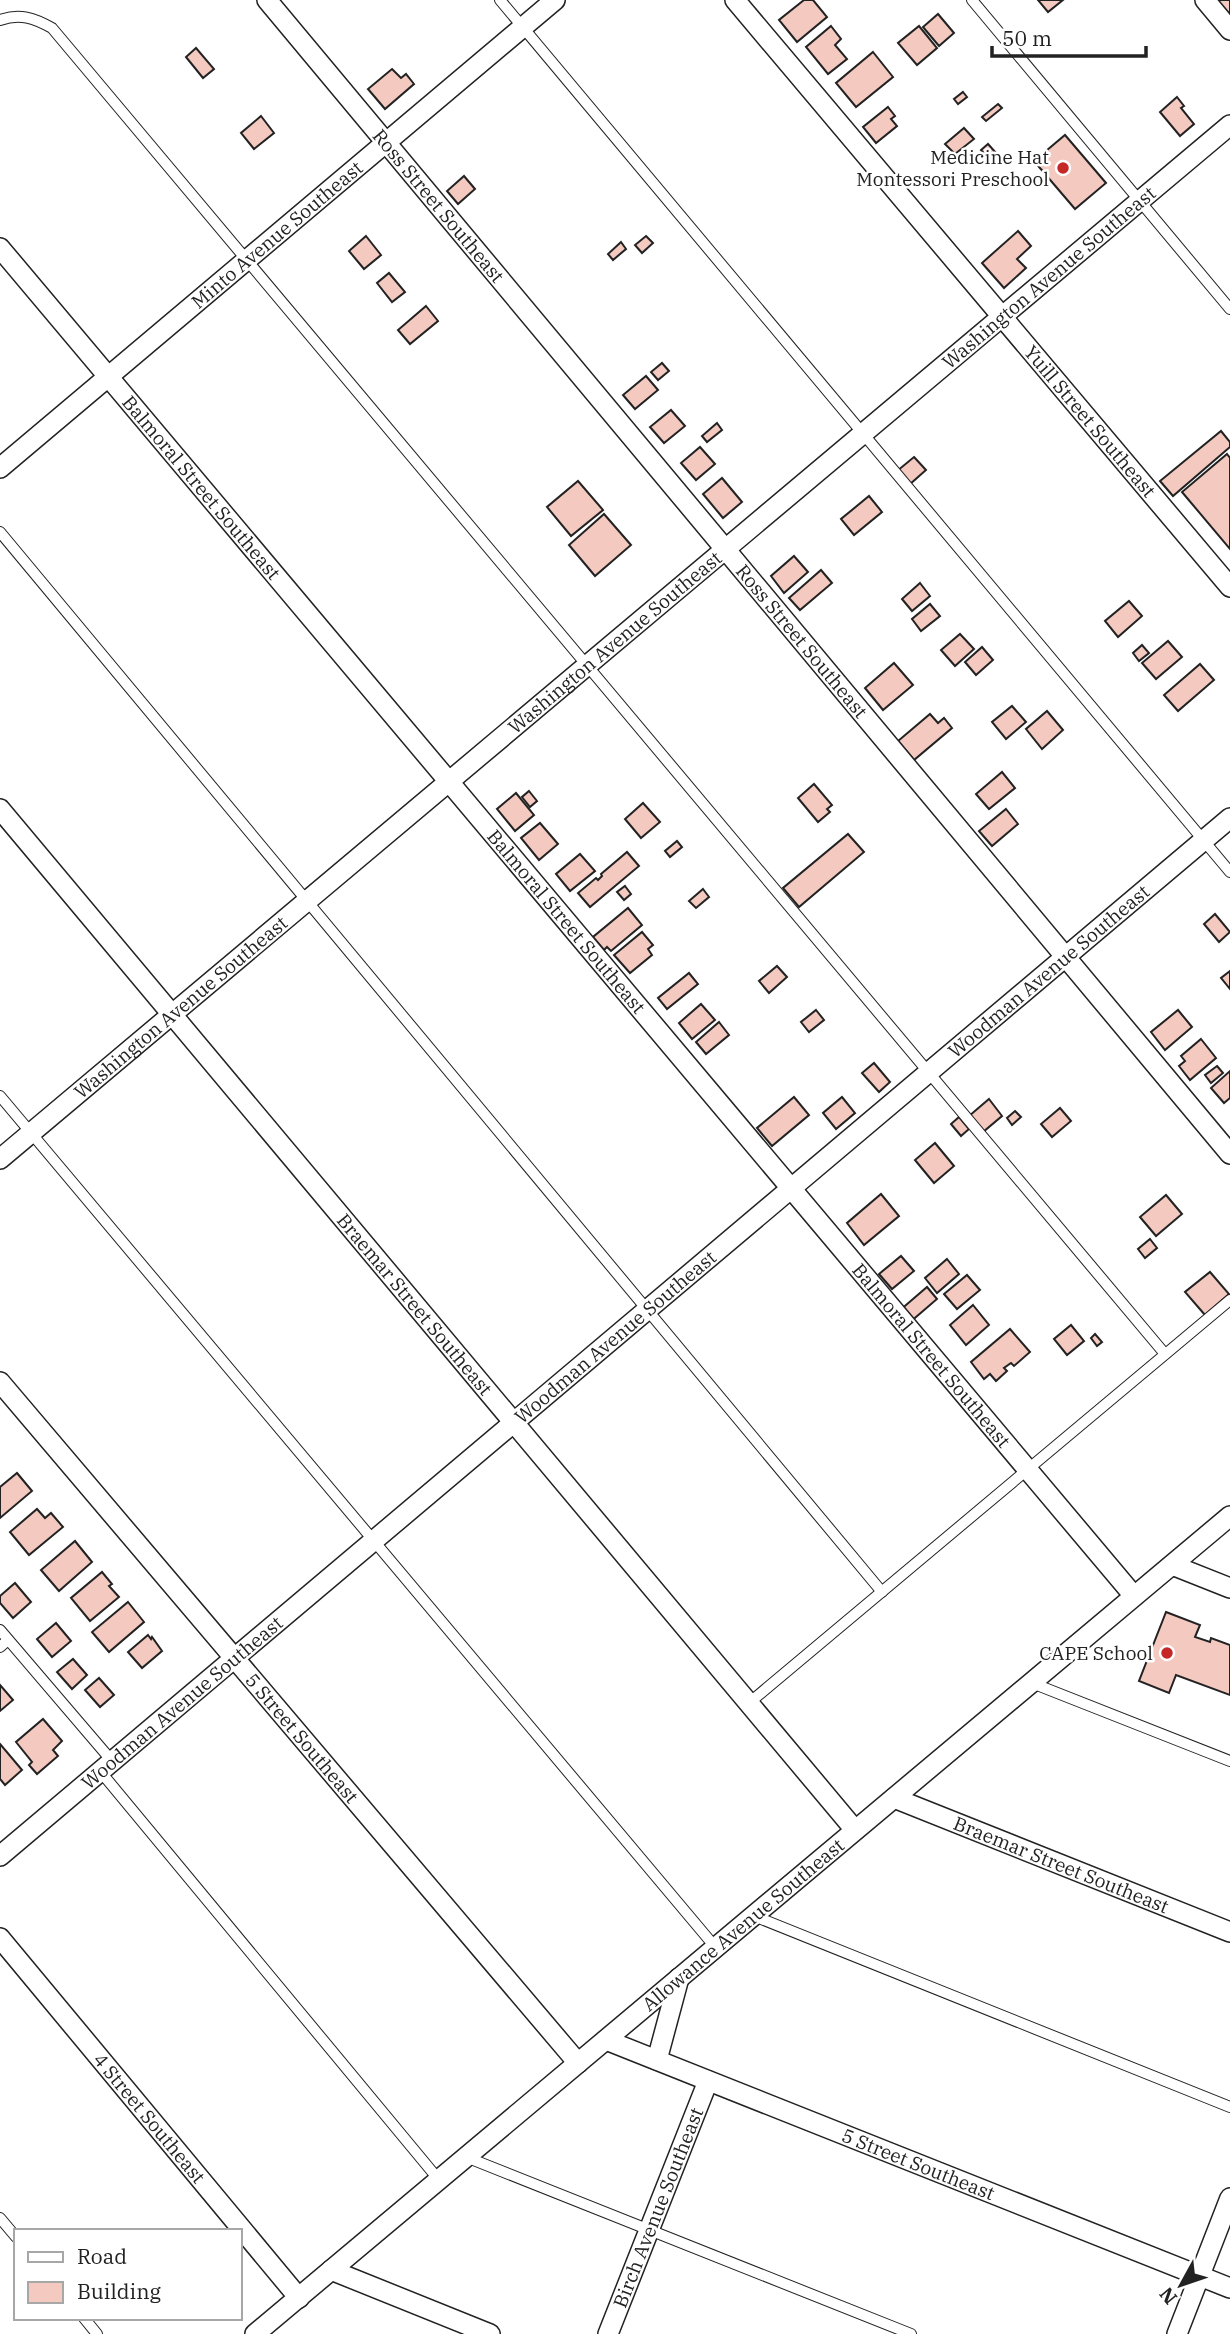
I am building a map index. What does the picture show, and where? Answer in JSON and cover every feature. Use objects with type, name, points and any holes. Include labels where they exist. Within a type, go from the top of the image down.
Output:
[{"type":"street","name":"Ross Street Southeast","points":[[267,0],[1230,1154]]},
{"type":"street","name":"Minto Avenue Southeast","points":[[0,468],[555,0]]},
{"type":"street","name":"Yuill Street Southeast","points":[[735,0],[1230,587]]},
{"type":"street","points":[[1205,0],[1230,30]]},
{"type":"street","name":"Washington Avenue Southeast","points":[[0,1159],[1230,125]]},
{"type":"street","name":"Balmoral Street Southeast","points":[[0,248],[1134,1596]]},
{"type":"street","name":"Braemar Street Southeast","points":[[0,809],[855,1830]]},
{"type":"street","name":"Woodman Avenue Southeast","points":[[0,1856],[1230,818]]},
{"type":"street","name":"5 Street Southeast","points":[[0,1382],[578,2063]]},
{"type":"street","name":"Allowance Avenue Southeast","points":[[256,2334],[1230,1516]]},
{"type":"street","points":[[1171,1565],[1230,1588]]},
{"type":"street","name":"Braemar Street Southeast","points":[[894,1798],[1230,1932]]},
{"type":"street","name":"4 Street Southeast","points":[[0,1938],[242,2229]]},
{"type":"street","points":[[657,2060],[679,1978]]},
{"type":"street","name":"5 Street Southeast","points":[[606,2040],[1230,2288]]},
{"type":"street","name":"Birch Avenue Southeast","points":[[608,2334],[708,2081]]},
{"type":"street","points":[[1177,2334],[1230,2198]]},
{"type":"street","name":"4 Street Southeast","points":[[242,2229],[299,2298]]},
{"type":"street","points":[[331,2270],[490,2334]]},
{"type":"lane","points":[[500,0],[1230,872]]},
{"type":"lane","points":[[972,0],[1230,309]]},
{"type":"lane","points":[[0,20],[12,16],[35,18],[52,28],[1166,1354]]},
{"type":"lane","points":[[0,532],[882,1592]]},
{"type":"lane","points":[[0,1096],[716,1948]]},
{"type":"lane","points":[[749,1703],[1230,1300]]},
{"type":"lane","points":[[0,1630],[4,1644],[106,1766],[439,2179]]},
{"type":"lane","points":[[1031,1683],[1230,1761]]},
{"type":"lane","points":[[754,1916],[1230,2107]]},
{"type":"lane","points":[[466,2157],[911,2334]]},
{"type":"lane","points":[[0,2218],[14,2235]]},
{"type":"lane","points":[[86,2320],[97,2334]]},
{"type":"building","points":[[804,0],[813,0],[827,17],[797,42],[779,20]]},
{"type":"building","points":[[1038,0],[1063,0],[1048,12]]},
{"type":"building","points":[[1220,0],[1230,0],[1230,13],[1227,15],[1217,3]]},
{"type":"building","points":[[938,14],[954,33],[939,46],[923,27]]},
{"type":"building","points":[[831,26],[841,39],[835,45],[847,59],[828,74],[806,47]]},
{"type":"building","points":[[919,26],[937,48],[917,65],[898,43]]},
{"type":"building","points":[[196,48],[214,69],[203,78],[186,57]]},
{"type":"building","points":[[873,52],[893,77],[856,107],[836,83]]},
{"type":"building","points":[[392,69],[401,78],[406,74],[414,84],[385,109],[368,89]]},
{"type":"building","points":[[963,92],[967,97],[958,104],[954,99]]},
{"type":"building","points":[[1177,97],[1184,106],[1181,108],[1194,124],[1180,136],[1160,112]]},
{"type":"building","points":[[998,104],[1002,108],[986,121],[982,117]]},
{"type":"building","points":[[888,107],[895,116],[891,119],[897,126],[876,143],[863,127]]},
{"type":"building","points":[[261,116],[274,133],[254,149],[241,133]]},
{"type":"building","points":[[964,128],[974,139],[955,154],[945,144]]},
{"type":"building","points":[[1065,135],[1106,183],[1075,209],[1034,161]]},
{"type":"building","points":[[988,144],[996,153],[989,159],[981,150]]},
{"type":"building","points":[[464,176],[475,189],[458,204],[447,191]]},
{"type":"building","points":[[1018,231],[1031,246],[1017,259],[1026,268],[1004,288],[982,263]]},
{"type":"building","points":[[366,236],[381,255],[364,269],[349,251]]},
{"type":"building","points":[[646,236],[653,243],[642,253],[635,245]]},
{"type":"building","points":[[621,242],[626,249],[613,260],[608,254]]},
{"type":"building","points":[[389,273],[405,292],[392,302],[377,283]]},
{"type":"building","points":[[426,306],[438,321],[410,344],[398,330]]},
{"type":"building","points":[[662,363],[669,371],[658,380],[651,372]]},
{"type":"building","points":[[646,376],[658,390],[635,409],[623,395]]},
{"type":"building","points":[[671,410],[685,426],[664,443],[650,427]]},
{"type":"building","points":[[717,423],[722,430],[707,442],[702,436]]},
{"type":"building","points":[[1221,431],[1230,442],[1230,447],[1173,496],[1160,481]]},
{"type":"building","points":[[700,447],[715,464],[696,480],[681,463]]},
{"type":"building","points":[[1227,454],[1230,458],[1230,549],[1182,492]]},
{"type":"building","points":[[914,457],[926,470],[909,485],[897,471]]},
{"type":"building","points":[[722,478],[742,502],[723,518],[703,494]]},
{"type":"building","points":[[578,481],[603,510],[571,536],[547,507]]},
{"type":"building","points":[[869,496],[882,512],[854,535],[841,519]]},
{"type":"building","points":[[604,514],[631,545],[595,576],[569,545]]},
{"type":"building","points":[[794,556],[808,572],[784,593],[771,576]]},
{"type":"building","points":[[821,570],[832,583],[800,610],[789,598]]},
{"type":"building","points":[[920,583],[930,596],[912,611],[902,599]]},
{"type":"building","points":[[1129,601],[1142,616],[1118,637],[1105,621]]},
{"type":"building","points":[[930,604],[940,616],[921,631],[912,619]]},
{"type":"building","points":[[960,634],[974,649],[955,666],[941,650]]},
{"type":"building","points":[[1168,641],[1182,657],[1156,679],[1142,663]]},
{"type":"building","points":[[1142,645],[1149,653],[1139,661],[1133,653]]},
{"type":"building","points":[[982,647],[993,660],[976,675],[965,662]]},
{"type":"building","points":[[894,663],[913,685],[883,710],[865,688]]},
{"type":"building","points":[[1200,664],[1214,680],[1178,711],[1164,695]]},
{"type":"building","points":[[1012,706],[1026,722],[1006,739],[992,722]]},
{"type":"building","points":[[1047,711],[1063,730],[1042,749],[1026,729]]},
{"type":"building","points":[[930,714],[938,723],[944,718],[952,728],[914,760],[898,741]]},
{"type":"building","points":[[1002,772],[1015,788],[989,809],[976,794]]},
{"type":"building","points":[[814,784],[832,805],[827,809],[830,812],[818,822],[798,798]]},
{"type":"building","points":[[529,791],[537,801],[530,807],[522,797]]},
{"type":"building","points":[[516,793],[534,815],[515,831],[497,809]]},
{"type":"building","points":[[643,803],[660,822],[641,838],[625,819]]},
{"type":"building","points":[[1006,809],[1018,824],[992,846],[979,831]]},
{"type":"building","points":[[540,823],[558,844],[539,860],[521,838]]},
{"type":"building","points":[[848,834],[864,852],[799,907],[783,888]]},
{"type":"building","points":[[677,841],[682,847],[670,857],[665,851]]},
{"type":"building","points":[[627,852],[639,866],[590,907],[578,893],[596,878],[598,880],[601,874]]},
{"type":"building","points":[[580,854],[595,871],[570,891],[556,874]]},
{"type":"building","points":[[625,886],[631,894],[624,900],[617,892]]},
{"type":"building","points":[[703,889],[709,897],[696,908],[689,901]]},
{"type":"building","points":[[628,908],[642,925],[611,951],[607,947],[604,950],[593,937]]},
{"type":"building","points":[[1215,914],[1230,932],[1219,942],[1204,924]]},
{"type":"building","points":[[642,932],[653,945],[648,949],[652,955],[630,973],[614,955]]},
{"type":"building","points":[[777,966],[787,977],[769,993],[759,981]]},
{"type":"building","points":[[1230,971],[1230,989],[1221,978]]},
{"type":"building","points":[[689,973],[698,984],[667,1009],[658,998]]},
{"type":"building","points":[[701,1004],[715,1020],[692,1039],[679,1023]]},
{"type":"building","points":[[816,1010],[824,1020],[809,1032],[801,1022]]},
{"type":"building","points":[[1178,1010],[1192,1027],[1165,1050],[1151,1032]]},
{"type":"building","points":[[719,1022],[729,1035],[706,1054],[696,1042]]},
{"type":"building","points":[[1201,1039],[1216,1058],[1190,1080],[1179,1066],[1185,1061],[1181,1056]]},
{"type":"building","points":[[874,1063],[890,1082],[879,1092],[862,1073]]},
{"type":"building","points":[[1217,1066],[1223,1073],[1211,1083],[1205,1075]]},
{"type":"building","points":[[1230,1071],[1230,1098],[1224,1103],[1211,1088]]},
{"type":"building","points":[[794,1097],[809,1115],[772,1146],[757,1128]]},
{"type":"building","points":[[842,1097],[855,1113],[836,1129],[823,1113]]},
{"type":"building","points":[[989,1099],[1002,1116],[983,1132],[969,1116]]},
{"type":"building","points":[[1060,1108],[1071,1121],[1052,1137],[1041,1124]]},
{"type":"building","points":[[1015,1111],[1021,1117],[1012,1125],[1007,1118]]},
{"type":"building","points":[[959,1117],[969,1129],[961,1136],[951,1124]]},
{"type":"building","points":[[935,1143],[954,1166],[934,1183],[915,1160]]},
{"type":"building","points":[[881,1194],[899,1216],[864,1245],[847,1223]]},
{"type":"building","points":[[1166,1195],[1182,1214],[1156,1236],[1140,1217]]},
{"type":"building","points":[[1150,1239],[1157,1248],[1145,1258],[1138,1249]]},
{"type":"building","points":[[901,1256],[914,1271],[892,1289],[879,1274]]},
{"type":"building","points":[[947,1259],[959,1274],[937,1293],[925,1278]]},
{"type":"building","points":[[1210,1272],[1229,1294],[1205,1315],[1185,1292]]},
{"type":"building","points":[[967,1275],[980,1290],[957,1309],[944,1294]]},
{"type":"building","points":[[927,1287],[937,1299],[909,1323],[899,1311]]},
{"type":"building","points":[[973,1305],[989,1325],[966,1345],[950,1325]]},
{"type":"building","points":[[1071,1325],[1084,1341],[1067,1355],[1054,1339]]},
{"type":"building","points":[[1010,1329],[1030,1352],[1014,1366],[1011,1363],[1004,1368],[1007,1371],[996,1381],[990,1374],[984,1379],[971,1362]]},
{"type":"building","points":[[1095,1334],[1102,1342],[1097,1346],[1091,1338]]},
{"type":"building","points":[[17,1473],[32,1491],[0,1518],[0,1487]]},
{"type":"building","points":[[37,1509],[45,1518],[51,1513],[63,1527],[29,1555],[10,1532]]},
{"type":"building","points":[[75,1541],[92,1562],[59,1591],[41,1570]]},
{"type":"building","points":[[102,1572],[119,1597],[90,1621],[71,1598]]},
{"type":"building","points":[[15,1583],[31,1602],[13,1618],[0,1603],[0,1596]]},
{"type":"building","points":[[128,1602],[144,1622],[109,1652],[92,1632]]},
{"type":"building","points":[[1166,1612],[1200,1625],[1195,1637],[1210,1642],[1211,1638],[1230,1645],[1230,1695],[1176,1675],[1169,1693],[1139,1681]]},
{"type":"building","points":[[56,1623],[71,1641],[52,1657],[37,1639]]},
{"type":"building","points":[[148,1635],[162,1651],[142,1668],[128,1652]]},
{"type":"building","points":[[73,1659],[87,1675],[72,1689],[57,1672]]},
{"type":"building","points":[[99,1678],[114,1695],[100,1707],[85,1690]]},
{"type":"building","points":[[0,1685],[13,1700],[0,1711]]},
{"type":"building","points":[[43,1719],[62,1741],[53,1750],[58,1756],[37,1774],[29,1765],[32,1762],[16,1742]]},
{"type":"building","points":[[0,1744],[22,1770],[5,1785],[0,1779]]},
{"type":"place","name":"Medicine Hat Montessori Preschool","points":[[1063,168]]},
{"type":"place","name":"CAPE School","points":[[1167,1653]]}]
